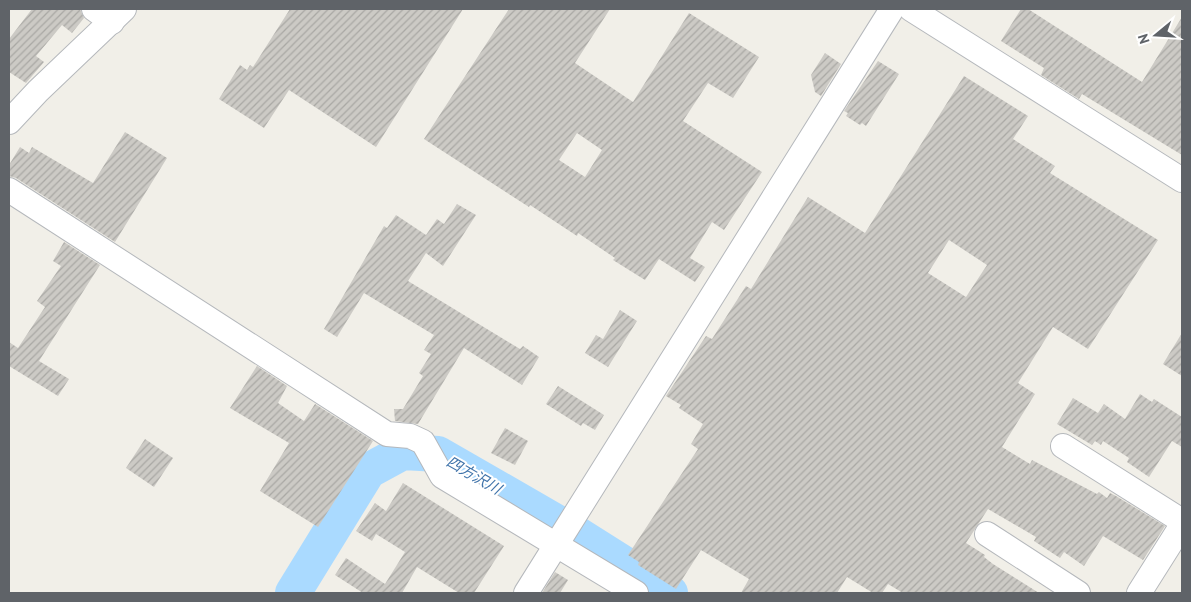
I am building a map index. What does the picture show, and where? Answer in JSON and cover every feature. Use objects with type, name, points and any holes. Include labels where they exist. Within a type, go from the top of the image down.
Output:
[{"type":"street","points":[[526,593],[892,9]]},
{"type":"street","points":[[911,9],[1182,180]]},
{"type":"street","points":[[9,122],[110,13]]},
{"type":"street","points":[[9,190],[388,434],[410,436],[422,442],[442,476],[636,593]]},
{"type":"street","points":[[1063,446],[1182,521]]},
{"type":"street","points":[[1139,593],[1182,526]]},
{"type":"street","points":[[987,534],[1078,593]]},
{"type":"building","points":[[32,9],[80,9],[84,18],[72,33],[62,25],[36,56],[44,62],[26,83],[9,72],[9,39]]},
{"type":"building","points":[[290,9],[463,9],[376,147],[289,90],[264,128],[219,99],[240,65],[247,70],[250,65],[253,67]]},
{"type":"building","points":[[509,9],[610,9],[575,63],[633,102],[689,13],[759,57],[733,98],[708,83],[683,121],[762,172],[724,230],[712,222],[690,258],[705,267],[695,282],[659,259],[645,280],[613,260],[615,258],[578,233],[577,236],[530,205],[529,207],[424,139]],"holes":[[[577,133],[602,150],[585,177],[559,160]]]},
{"type":"building","points":[[1021,9],[1028,9],[1142,82],[1182,17],[1182,155],[1082,94],[1079,99],[1041,75],[1044,68],[1001,41]]},
{"type":"building","points":[[825,53],[841,64],[821,96],[815,92],[811,75]]},
{"type":"building","points":[[878,61],[899,74],[866,126],[862,123],[860,125],[846,116],[848,113],[844,111]]},
{"type":"building","points":[[964,76],[1028,116],[1013,139],[1055,166],[1050,173],[1158,240],[1088,349],[1053,327],[1018,383],[1035,394],[1002,447],[1030,464],[1032,460],[1097,494],[1099,492],[1107,498],[1110,493],[1165,526],[1143,560],[1103,536],[1084,566],[1064,552],[1060,558],[1034,541],[1036,537],[988,509],[966,543],[985,555],[984,557],[993,564],[1039,593],[903,593],[888,584],[882,593],[873,593],[847,577],[837,593],[741,593],[749,579],[701,550],[676,589],[638,565],[639,562],[628,555],[698,449],[691,444],[703,424],[679,408],[681,405],[666,396],[706,336],[712,339],[746,286],[751,289],[808,197],[865,233]],"holes":[[[949,240],[987,265],[966,297],[928,273]]]},
{"type":"building","points":[[125,132],[167,158],[115,242],[16,178],[9,176],[9,165],[20,147],[29,153],[32,147],[93,183]]},
{"type":"building","points":[[457,204],[476,215],[443,266],[426,253],[408,281],[520,349],[523,346],[539,357],[522,385],[464,348],[418,424],[395,421],[394,409],[403,409],[423,376],[419,373],[431,354],[424,350],[434,335],[364,293],[337,337],[324,329],[384,226],[387,228],[396,215],[426,235],[437,219],[444,224]]},
{"type":"building","points":[[64,242],[100,265],[39,361],[69,379],[58,396],[9,366],[9,342],[18,348],[45,307],[37,301],[61,266],[53,261]]},
{"type":"building","points":[[620,310],[637,321],[608,367],[585,353],[596,335],[603,339]]},
{"type":"building","points":[[1182,333],[1182,376],[1163,364]]},
{"type":"building","points":[[257,366],[287,386],[278,403],[304,421],[315,404],[373,441],[318,527],[260,491],[289,443],[230,408]]},
{"type":"building","points":[[558,386],[604,415],[595,430],[583,423],[581,426],[546,404]]},
{"type":"building","points":[[1140,394],[1152,402],[1154,399],[1182,417],[1182,447],[1172,441],[1149,477],[1127,462],[1129,458],[1103,441],[1101,445],[1095,441],[1092,445],[1057,424],[1073,398],[1098,413],[1104,404],[1125,419]]},
{"type":"building","points":[[505,428],[528,441],[515,465],[491,453]]},
{"type":"building","points":[[145,439],[173,458],[154,487],[126,468]]},
{"type":"building","points":[[403,483],[504,546],[474,593],[459,593],[417,567],[402,593],[363,593],[335,575],[346,558],[385,584],[405,552],[376,534],[372,541],[356,531],[375,503],[386,511]]},
{"type":"building","points":[[555,572],[568,580],[560,593],[542,593]]},
{"type":"waterway","name":"四方沢川","points":[[293,593],[368,471],[403,452],[438,454],[575,533],[670,593]]}]
